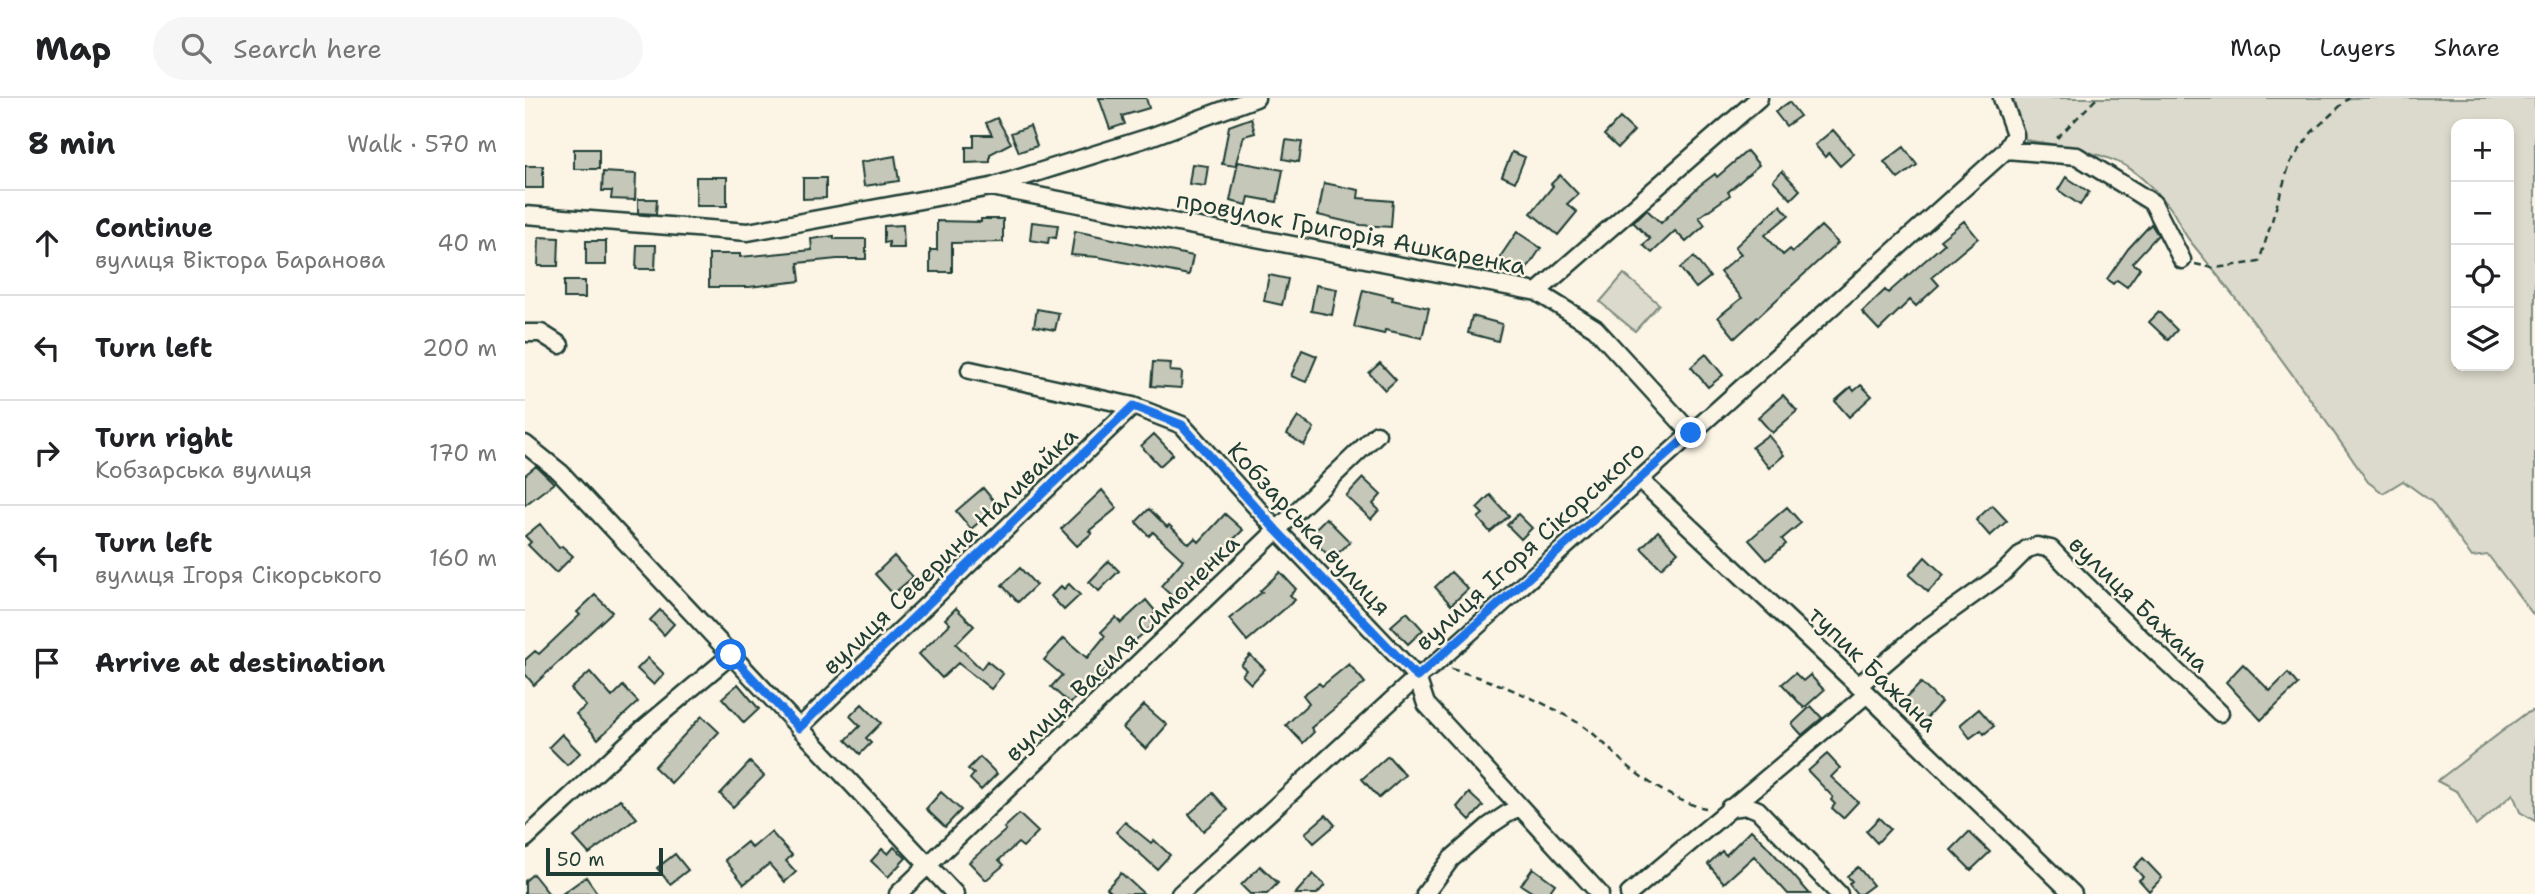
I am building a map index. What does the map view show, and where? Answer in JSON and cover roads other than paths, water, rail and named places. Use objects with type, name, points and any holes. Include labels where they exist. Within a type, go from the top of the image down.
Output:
[{"type":"street","points":[[525,215],[748,232],[991,187],[1150,137],[1256,98]]},
{"type":"street","points":[[1537,292],[1759,98]]},
{"type":"street","points":[[2002,98],[2014,134],[2006,150],[2077,156],[2153,203],[2182,260]]},
{"type":"street","name":"вулиця Ігоря Сікорського","points":[[1180,894],[1417,677],[1435,664],[2006,150]]},
{"type":"street","name":"провулок Григорія Ашкаренка","points":[[991,187],[1537,292],[1595,328],[1691,433]]},
{"type":"street","points":[[525,333],[541,333],[560,345]]},
{"type":"street","name":"Кобзарська вулиця","points":[[970,370],[1133,406],[1182,425],[1276,530],[1417,677],[1426,704],[1600,894]]},
{"type":"street","name":"вулиця Северина Наливайка","points":[[799,728],[1133,406]]},
{"type":"street","name":"вулиця Василя Симоненка","points":[[898,894],[1377,434]]},
{"type":"street","points":[[525,444],[561,473],[955,894]]},
{"type":"street","name":"тупик Бажана","points":[[1639,479],[2073,894]]},
{"type":"street","name":"вулиця Бажана","points":[[1629,894],[1862,690],[1921,632],[2002,574],[2027,550],[2043,546],[2051,550],[2112,612],[2220,713]]},
{"type":"street","points":[[525,839],[643,729],[731,655]]},
{"type":"street","points":[[1425,894],[1451,859],[1489,825],[1520,806]]},
{"type":"street","points":[[1729,808],[1748,806],[1758,810],[1839,894]]}]
